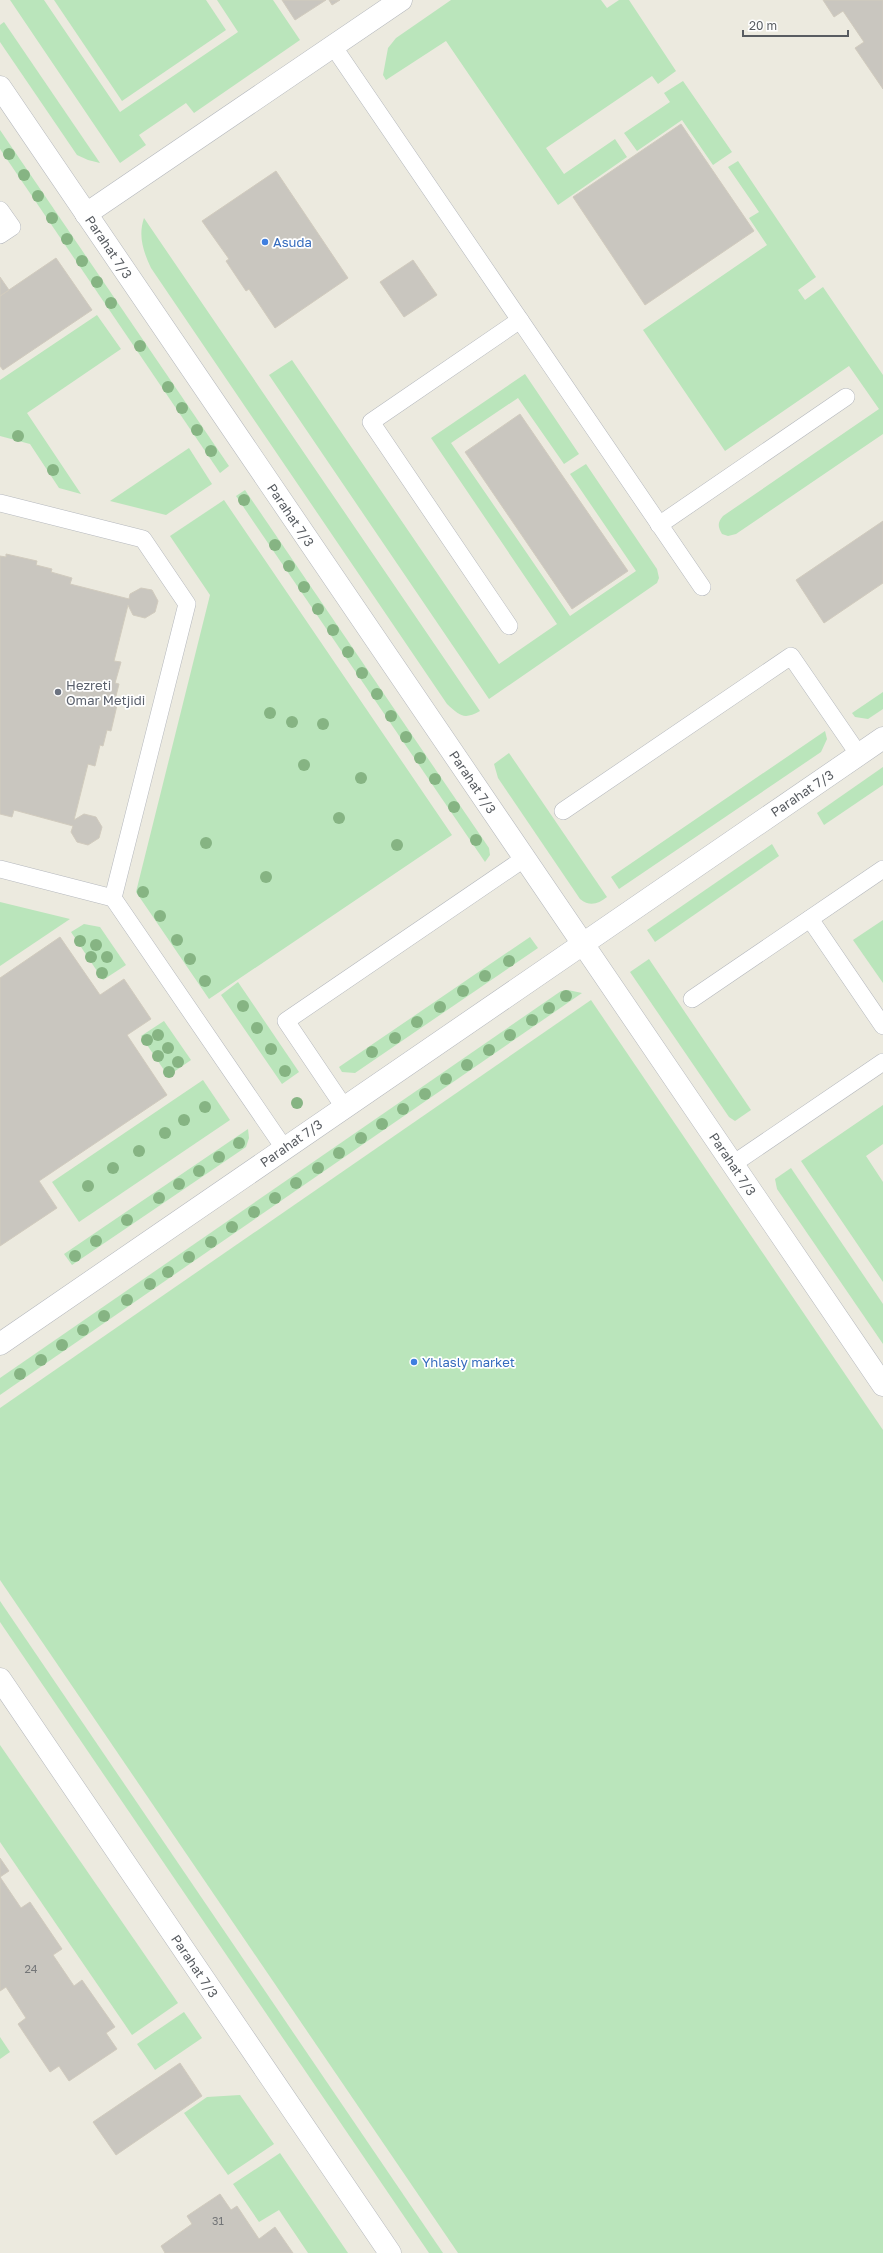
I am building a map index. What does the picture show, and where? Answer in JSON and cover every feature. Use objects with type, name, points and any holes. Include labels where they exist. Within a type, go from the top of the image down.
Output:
[{"type":"street","points":[[86,214],[401,0]]},
{"type":"street","name":"Parahat 7/3","points":[[0,87],[883,1385]]},
{"type":"street","name":"Parahat 7/3","points":[[0,1344],[582,942],[883,738]]},
{"type":"street","name":"Parahat 7/3","points":[[0,1679],[390,2253]]},
{"type":"lane","points":[[333,46],[702,587]]},
{"type":"lane","points":[[0,210],[12,227],[0,235]]},
{"type":"lane","points":[[509,626],[371,422],[520,320]]},
{"type":"lane","points":[[659,524],[846,397]]},
{"type":"lane","points":[[0,503],[143,539],[187,604],[113,898]]},
{"type":"lane","points":[[563,811],[792,656],[859,755]]},
{"type":"lane","points":[[344,1106],[286,1021],[525,858]]},
{"type":"lane","points":[[0,869],[113,898],[284,1148]]},
{"type":"lane","points":[[692,999],[883,869]]},
{"type":"lane","points":[[810,919],[883,1026]]},
{"type":"lane","points":[[732,1164],[883,1062]]},
{"type":"green space","points":[[10,0],[44,0],[120,112],[238,32],[217,0],[273,0],[300,40],[194,113],[186,103],[139,135],[146,145],[120,163]]},
{"type":"green space","points":[[54,0],[206,0],[226,30],[122,101]]},
{"type":"green space","points":[[451,0],[601,0],[607,8],[619,0],[629,0],[676,71],[658,84],[652,76],[546,148],[564,174],[615,139],[627,157],[558,205],[446,41],[386,80],[383,75],[388,48],[396,38]]},
{"type":"green space","points":[[4,22],[100,163],[77,155],[0,42],[0,25]]},
{"type":"green space","points":[[683,81],[732,152],[713,165],[682,120],[637,151],[624,133],[670,102],[664,93]]},
{"type":"green space","points":[[0,130],[229,466],[220,473],[0,149]]},
{"type":"green space","points":[[738,161],[816,277],[798,290],[805,300],[823,287],[883,375],[883,434],[736,534],[728,536],[722,534],[719,527],[719,523],[723,516],[879,409],[849,366],[725,451],[643,330],[767,245],[749,218],[759,212],[728,167]]},
{"type":"green space","points":[[144,218],[480,711],[466,716],[459,714],[447,704],[151,268],[141,237]]},
{"type":"green space","points":[[97,315],[121,349],[27,413],[81,494],[59,488],[30,444],[0,436],[0,380]]},
{"type":"green space","points":[[292,360],[499,664],[557,624],[431,438],[525,374],[579,454],[564,464],[518,398],[451,443],[570,616],[636,571],[570,474],[586,464],[657,569],[659,578],[657,583],[489,699],[269,375]]},
{"type":"green space","points":[[189,448],[212,484],[166,515],[110,501]]},
{"type":"green space","points":[[245,490],[489,848],[490,855],[485,862],[236,496]]},
{"type":"green space","points":[[224,500],[452,835],[209,999],[136,892],[210,595],[170,536]]},
{"type":"green space","points":[[883,692],[883,709],[868,719],[855,717],[852,713]]},
{"type":"green space","points":[[825,731],[827,739],[821,752],[619,889],[611,877]]},
{"type":"green space","points":[[509,753],[607,897],[604,899],[597,903],[591,904],[580,899],[498,778],[494,764]]},
{"type":"green space","points":[[883,767],[883,785],[824,825],[817,813]]},
{"type":"green space","points":[[772,844],[779,856],[655,942],[647,930]]},
{"type":"green space","points":[[0,902],[70,919],[0,966]]},
{"type":"green space","points":[[883,920],[883,983],[853,940]]},
{"type":"green space","points":[[84,924],[100,927],[126,965],[103,980],[71,932]]},
{"type":"green space","points":[[530,937],[538,948],[355,1073],[342,1072],[339,1067]]},
{"type":"green space","points":[[649,959],[751,1110],[735,1121],[729,1117],[630,972]]},
{"type":"green space","points":[[238,982],[299,1072],[282,1084],[221,995]]},
{"type":"green space","points":[[568,990],[582,993],[0,1395],[0,1378],[561,991]]},
{"type":"green space","points":[[591,1000],[883,1430],[883,2253],[458,2253],[0,1580],[0,1408]]},
{"type":"green space","points":[[164,1021],[191,1060],[168,1076],[141,1036]]},
{"type":"green space","points":[[203,1080],[230,1120],[79,1222],[52,1182]]},
{"type":"green space","points":[[883,1105],[883,1144],[866,1156],[883,1182],[883,1282],[801,1161]]},
{"type":"green space","points":[[248,1129],[249,1138],[246,1147],[72,1265],[64,1254]]},
{"type":"green space","points":[[791,1168],[883,1304],[883,1344],[777,1189],[775,1179]]},
{"type":"green space","points":[[0,1601],[443,2253],[429,2253],[0,1622]]},
{"type":"green space","points":[[0,1745],[178,2003],[132,2035],[0,1842]]},
{"type":"green space","points":[[184,2012],[202,2038],[155,2070],[137,2044]]},
{"type":"green space","points":[[0,2037],[10,2052],[0,2059]]},
{"type":"green space","points":[[240,2095],[274,2144],[228,2175],[184,2113],[207,2097]]},
{"type":"green space","points":[[280,2153],[348,2253],[308,2253],[279,2210],[259,2222],[233,2184]]},
{"type":"building","points":[[282,0],[326,0],[295,20]]},
{"type":"building","points":[[329,0],[340,0],[332,5]]},
{"type":"building","points":[[823,0],[883,0],[883,89],[855,48],[864,42],[843,11],[834,17]]},
{"type":"building","points":[[681,124],[754,231],[645,305],[573,197]]},
{"type":"building","points":[[276,171],[348,278],[275,328],[249,289],[246,291],[226,261],[229,259],[202,221]]},
{"type":"building","points":[[56,258],[92,310],[3,370],[0,366],[0,296]]},
{"type":"building","points":[[413,260],[437,295],[404,317],[380,282]]},
{"type":"building","points":[[0,277],[9,290],[0,296]]},
{"type":"building","points":[[520,414],[628,571],[572,609],[465,452]]},
{"type":"building","points":[[883,521],[883,583],[824,623],[796,580]]},
{"type":"building","name":"Hezreti Omar Metjidi","points":[[6,554],[37,561],[36,565],[52,569],[51,572],[72,578],[70,584],[129,599],[130,594],[141,588],[152,590],[158,601],[155,612],[145,618],[133,615],[128,605],[114,661],[121,662],[115,683],[119,684],[115,700],[118,701],[111,731],[107,730],[103,746],[100,745],[95,766],[88,764],[74,820],[84,814],[96,817],[102,827],[99,838],[88,845],[77,842],[71,832],[73,826],[14,810],[12,817],[0,814],[0,556],[6,557]]},
{"type":"building","points":[[60,937],[100,995],[124,979],[151,1019],[127,1035],[167,1095],[39,1181],[57,1208],[0,1246],[0,978]]},
{"type":"building","points":[[0,1858],[9,1871],[0,1877]]},
{"type":"building","points":[[0,1877],[21,1908],[30,1902],[62,1949],[53,1955],[74,1986],[82,1980],[115,2027],[106,2033],[117,2049],[69,2081],[59,2066],[50,2072],[18,2024],[26,2018],[6,1987],[0,1991]]},
{"type":"building","points":[[180,2063],[202,2096],[116,2155],[93,2122]]},
{"type":"building","points":[[220,2194],[231,2210],[237,2206],[259,2239],[275,2227],[293,2253],[165,2253],[161,2246],[192,2224],[187,2216]]},
{"type":"place","name":"Asuda","points":[[265,242]]},
{"type":"place","name":"Hezreti Omar Metjidi","points":[[58,692]]},
{"type":"place","name":"Yhlasly market","points":[[414,1362]]}]
